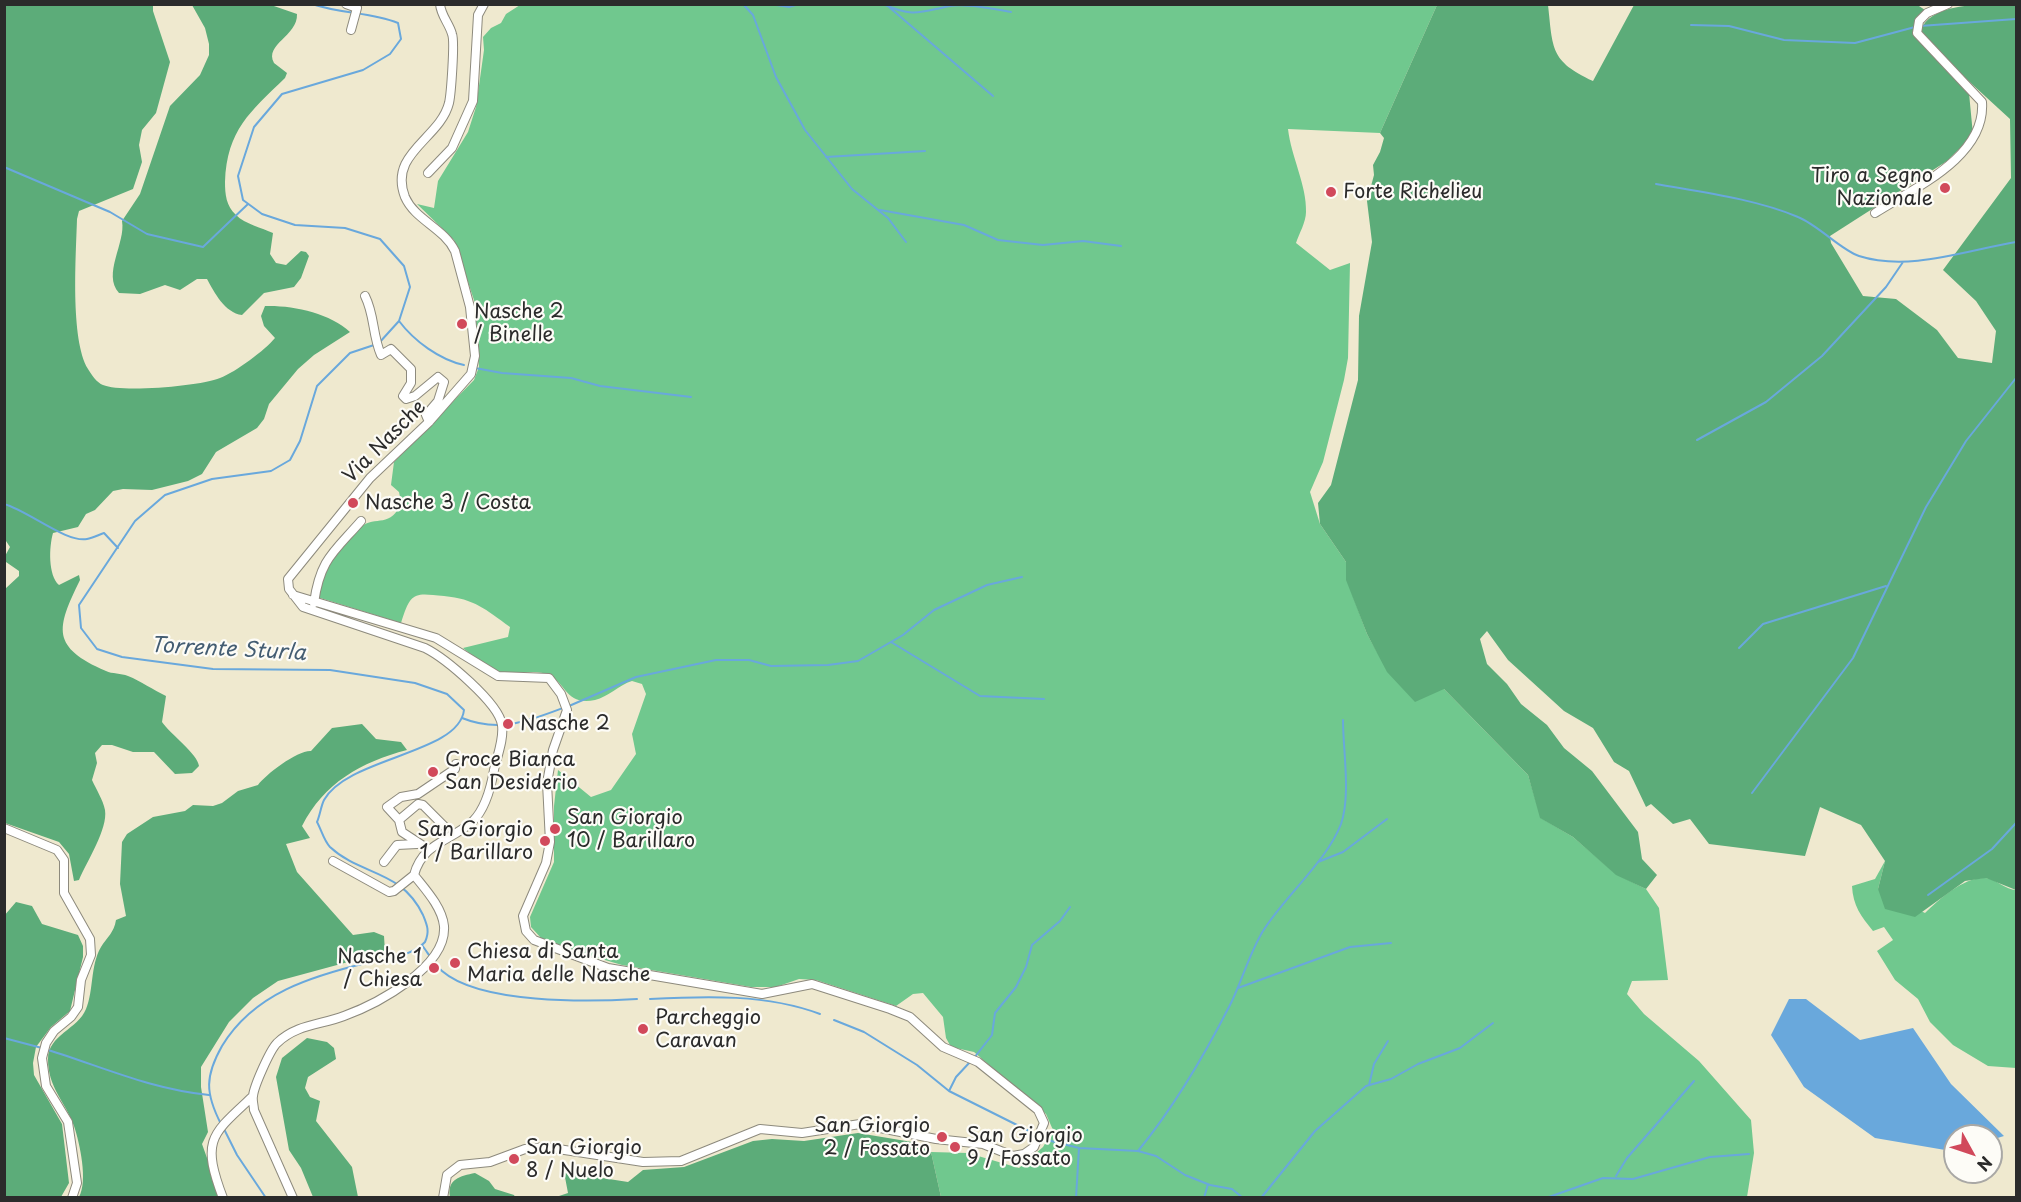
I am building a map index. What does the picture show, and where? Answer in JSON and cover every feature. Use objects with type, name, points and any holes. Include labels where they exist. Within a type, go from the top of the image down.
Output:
[{"type":"street","points":[[346,4],[357,8],[351,28]]},
{"type":"street","name":"Via Nasche","points":[[293,596],[288,579],[295,567],[370,478],[429,422],[467,381],[475,362],[468,294],[455,251],[451,242],[408,203],[401,179],[404,165],[440,123],[450,99],[453,37],[440,4]]},
{"type":"street","points":[[428,173],[452,148],[473,101],[478,52],[478,20],[484,4]]},
{"type":"street","points":[[1875,213],[1951,164],[1976,135],[1983,116],[1982,102],[1917,33],[1918,21],[1948,4]]},
{"type":"street","points":[[365,296],[372,309],[372,332],[381,355],[391,349],[411,369],[411,383],[403,394],[406,399],[415,396],[438,377],[444,382],[438,401],[426,415],[429,422]]},
{"type":"street","points":[[314,603],[318,577],[323,565],[361,521]]},
{"type":"street","points":[[293,596],[436,638],[498,676],[544,677],[557,687],[567,705],[566,715],[553,750],[547,783],[550,842],[546,862],[523,916],[526,931],[534,940],[608,968],[739,992],[762,994],[812,984],[910,1017],[943,1047],[978,1062],[1038,1110],[1044,1123],[1039,1140],[1030,1151],[1013,1156],[983,1144],[936,1139],[860,1124],[802,1132],[760,1129],[681,1161],[643,1162],[545,1148],[525,1149],[489,1162],[460,1166],[447,1175],[443,1197]]},
{"type":"street","points":[[293,596],[303,607],[425,648],[443,658],[457,670],[500,718],[502,733],[486,802],[474,820],[450,838],[425,847],[397,845],[384,862]]},
{"type":"street","points":[[425,847],[402,832],[399,820],[387,807],[401,797],[418,794],[455,769],[456,764]]},
{"type":"street","points":[[399,820],[418,804],[423,805],[444,826]]},
{"type":"street","points":[[4,828],[57,850],[64,860],[64,893],[90,939],[91,955],[81,980],[78,1007],[46,1042],[42,1058],[46,1086],[68,1122],[77,1183],[72,1197]]},
{"type":"street","points":[[333,861],[383,890],[394,891],[411,877],[425,847]]},
{"type":"street","points":[[223,1197],[210,1145],[215,1133],[252,1097],[276,1044],[308,1025],[344,1017],[369,1004],[418,974],[434,956],[441,943],[444,925],[432,898],[411,877]]},
{"type":"street","points":[[252,1097],[254,1110],[293,1197]]},
{"type":"green space","points":[[1916,4],[1925,10],[1915,19],[1913,33],[1969,93],[1973,135],[1947,161],[1830,236],[1831,243],[1863,296],[1896,299],[1937,330],[1958,358],[1992,363],[1996,331],[1976,301],[1943,270],[2011,178],[2010,119],[1926,42],[1921,29],[1938,13],[1950,9],[1977,5],[2016,5],[2016,890],[1986,878],[1965,881],[1915,917],[1885,909],[1878,889],[1885,861],[1861,825],[1820,807],[1805,856],[1709,844],[1690,819],[1673,824],[1651,804],[1646,807],[1629,771],[1614,762],[1593,728],[1564,711],[1508,660],[1487,631],[1480,639],[1487,664],[1507,684],[1521,704],[1547,725],[1564,748],[1592,771],[1638,832],[1642,859],[1657,875],[1646,889],[1616,875],[1573,837],[1540,818],[1528,775],[1444,689],[1415,702],[1387,672],[1367,634],[1346,580],[1346,562],[1320,524],[1318,503],[1331,485],[1358,380],[1359,316],[1372,242],[1367,201],[1374,175],[1373,165],[1384,138],[1380,133],[1437,5],[1548,5],[1556,52],[1569,67],[1593,81],[1634,5]]},
{"type":"green space","points":[[4,5],[153,5],[170,62],[156,113],[142,130],[139,145],[142,162],[133,189],[79,211],[77,219],[76,318],[82,355],[96,380],[112,387],[161,388],[196,384],[220,378],[250,360],[275,338],[264,326],[261,316],[265,306],[287,307],[321,315],[342,325],[350,332],[314,355],[298,369],[269,404],[264,419],[257,428],[216,452],[202,474],[188,481],[152,490],[113,491],[95,510],[86,514],[78,527],[53,533],[50,560],[55,580],[59,585],[79,575],[80,580],[63,624],[63,635],[67,645],[75,654],[88,662],[108,672],[133,678],[166,696],[162,722],[189,750],[199,766],[192,773],[175,774],[154,752],[133,752],[112,745],[102,745],[95,753],[97,763],[92,780],[101,798],[105,818],[96,845],[79,880],[74,881],[69,854],[59,842],[5,823],[5,589],[19,576],[19,571],[6,562],[5,556],[10,547],[4,538]]},
{"type":"green space","points":[[192,5],[271,5],[297,14],[296,22],[277,45],[272,56],[274,63],[287,73],[285,78],[251,112],[236,135],[230,149],[225,186],[228,204],[236,215],[273,233],[270,254],[276,263],[286,265],[301,251],[306,252],[309,256],[301,278],[294,287],[264,293],[242,315],[225,306],[207,279],[197,279],[180,290],[165,285],[140,294],[119,293],[114,285],[114,268],[121,239],[122,221],[140,194],[170,106],[200,75],[209,55],[205,28]]},
{"type":"green space","points":[[520,5],[1437,5],[1380,133],[1288,129],[1306,202],[1305,220],[1296,243],[1330,270],[1350,263],[1348,358],[1323,462],[1310,492],[1320,524],[1346,562],[1347,580],[1367,634],[1377,652],[1444,689],[1528,775],[1541,818],[1573,837],[1616,874],[1646,889],[1659,908],[1668,980],[1632,981],[1627,994],[1644,1014],[1699,1061],[1751,1120],[1754,1153],[1747,1197],[941,1197],[931,1152],[968,1153],[1019,1168],[1043,1147],[1053,1130],[1046,1114],[974,1052],[951,1047],[946,1038],[943,1017],[923,993],[913,994],[896,1006],[816,980],[799,979],[776,987],[751,987],[622,965],[574,951],[541,938],[531,927],[530,917],[554,862],[554,806],[558,770],[591,797],[611,790],[636,754],[632,734],[646,694],[642,684],[632,681],[600,698],[585,701],[572,697],[555,679],[544,673],[507,673],[495,670],[463,648],[508,637],[510,627],[472,602],[455,597],[426,594],[415,596],[408,605],[401,623],[317,597],[328,568],[345,542],[366,524],[393,516],[401,502],[399,492],[391,485],[394,462],[474,380],[479,367],[475,320],[480,317],[478,305],[475,303],[454,240],[417,204],[434,208],[438,181],[468,132],[476,107],[484,50],[483,37],[491,28],[501,23],[506,14]]},
{"type":"green space","points":[[362,724],[376,739],[401,742],[407,750],[359,768],[333,786],[321,798],[302,826],[310,838],[286,844],[297,872],[353,935],[374,932],[384,936],[385,952],[278,981],[253,998],[229,1022],[201,1067],[201,1087],[208,1132],[202,1144],[221,1197],[79,1197],[82,1190],[83,1172],[79,1142],[74,1126],[51,1078],[48,1059],[53,1044],[77,1022],[86,1009],[101,947],[112,932],[116,920],[126,916],[120,884],[122,842],[127,834],[153,817],[185,811],[193,805],[213,806],[222,803],[238,791],[258,785],[298,754],[311,751],[332,728]]},
{"type":"green space","points":[[1885,861],[1878,889],[1925,913],[1953,889],[1978,878],[1990,879],[2016,890],[2016,1068],[1988,1066],[1953,1045],[1930,1022],[1918,999],[1895,980],[1877,951],[1893,940],[1884,927],[1873,931],[1858,910],[1852,886],[1875,879]]},
{"type":"green space","points":[[16,902],[32,906],[42,924],[78,935],[83,946],[83,957],[70,1011],[51,1027],[36,1047],[33,1063],[34,1075],[62,1124],[69,1183],[61,1197],[5,1197],[4,916]]},
{"type":"green space","points":[[307,1038],[327,1042],[334,1048],[336,1059],[308,1077],[305,1088],[310,1097],[320,1101],[316,1121],[352,1167],[358,1197],[313,1197],[301,1168],[289,1150],[276,1077],[282,1058]]},
{"type":"green space","points":[[858,1133],[918,1143],[931,1152],[941,1197],[556,1197],[568,1193],[564,1172],[628,1182],[643,1170],[684,1167],[753,1141],[772,1139],[804,1141]]},
{"type":"green space","points":[[475,1173],[489,1181],[495,1189],[515,1197],[450,1197],[451,1186],[456,1179]]},
{"type":"water","points":[[1789,999],[1806,999],[1860,1040],[1913,1028],[1951,1084],[1992,1124],[1943,1124],[1943,1150],[1875,1138],[1804,1087],[1771,1035]]},
{"type":"waterway","name":"Torrente Sturla","points":[[312,4],[398,23],[401,39],[390,54],[363,70],[282,94],[254,127],[238,176],[243,200],[262,214],[295,225],[345,228],[380,239],[404,266],[410,287],[399,321],[379,343]]},
{"type":"waterway","points":[[743,4],[753,15],[776,77],[805,130],[852,189],[888,218],[906,242]]},
{"type":"waterway","points":[[770,4],[789,7],[799,4]]},
{"type":"waterway","points":[[883,4],[910,12],[924,12],[956,5],[1011,12]]},
{"type":"waterway","points":[[889,7],[993,96]]},
{"type":"waterway","points":[[1920,26],[2016,19]]},
{"type":"waterway","points":[[1691,25],[1729,26],[1784,40],[1855,43],[1915,27]]},
{"type":"waterway","points":[[826,157],[925,151]]},
{"type":"waterway","points":[[4,167],[110,212],[147,234],[203,247],[248,204]]},
{"type":"waterway","points":[[1656,184],[1728,197],[1782,211],[1806,221],[1852,253],[1878,260],[1918,261],[2016,242]]},
{"type":"waterway","points":[[880,210],[964,225],[998,240],[1043,245],[1083,241],[1121,246]]},
{"type":"waterway","points":[[1697,440],[1766,402],[1822,356],[1886,287],[1903,262]]},
{"type":"waterway","points":[[399,321],[428,349],[446,359],[464,365]]},
{"type":"waterway","name":"Torrente Sturla","points":[[221,1124],[210,1094],[212,1066],[222,1046],[250,1012],[286,989],[348,967],[406,954],[425,942],[427,925],[414,900],[392,881],[342,856],[330,847],[317,822],[324,800],[337,786],[355,774],[443,737],[458,725],[464,710],[447,694],[415,683],[330,670],[213,669],[122,657],[97,649],[81,628],[79,605],[135,521],[165,495],[212,479],[271,471],[290,460],[300,441],[317,386],[350,353],[374,345]]},
{"type":"waterway","points":[[475,368],[502,373],[571,378],[600,386],[691,397]]},
{"type":"waterway","points":[[1752,793],[1853,658],[1926,507],[1966,441],[2016,378]]},
{"type":"waterway","points":[[4,504],[58,532],[78,539],[87,539],[104,533],[118,548]]},
{"type":"waterway","points":[[569,706],[636,677],[716,660],[749,660],[771,666],[828,665],[858,661],[903,635],[934,610],[987,585],[1022,577]]},
{"type":"waterway","points":[[1739,648],[1763,624],[1886,586]]},
{"type":"waterway","points":[[891,642],[980,696],[1044,699]]},
{"type":"waterway","points":[[462,718],[489,725],[514,724],[563,708]]},
{"type":"waterway","points":[[1138,1151],[1176,1099],[1210,1043],[1230,1005],[1263,931],[1326,852],[1341,824],[1346,800],[1343,720]]},
{"type":"waterway","points":[[1318,862],[1343,852],[1387,819]]},
{"type":"waterway","points":[[1928,895],[1992,849],[2016,823]]},
{"type":"waterway","points":[[974,1058],[992,1035],[995,1013],[1016,987],[1026,967],[1032,945],[1060,921],[1070,907]]},
{"type":"waterway","points":[[1238,988],[1350,947],[1391,943]]},
{"type":"waterway","points":[[422,945],[442,971],[459,982],[482,990],[535,999],[591,1001],[637,999]]},
{"type":"waterway","points":[[650,999],[736,998],[779,1003],[820,1014]]},
{"type":"waterway","points":[[834,1020],[864,1032],[917,1065],[949,1091],[1047,1140],[1079,1148],[1138,1151],[1156,1156],[1185,1175],[1210,1185],[1232,1189],[1243,1198]]},
{"type":"waterway","points":[[1261,1198],[1315,1131],[1366,1086],[1391,1079],[1418,1064],[1460,1048],[1493,1023]]},
{"type":"waterway","points":[[4,1038],[42,1048]]},
{"type":"waterway","points":[[1369,1085],[1374,1064],[1388,1041]]},
{"type":"waterway","points":[[48,1050],[147,1083],[209,1095]]},
{"type":"waterway","points":[[949,1091],[956,1077],[970,1062]]},
{"type":"waterway","points":[[1616,1176],[1627,1158],[1694,1081]]},
{"type":"waterway","name":"Torrente Sturla","points":[[224,1129],[237,1155],[266,1198]]},
{"type":"waterway","points":[[1076,1198],[1079,1148]]},
{"type":"waterway","points":[[1546,1198],[1603,1178],[1633,1179],[1710,1157],[1749,1154]]},
{"type":"waterway","points":[[1204,1198],[1208,1184]]},
{"type":"place","name":"Tiro a Segno Nazionale","points":[[1945,188]]},
{"type":"place","name":"Forte Richelieu","points":[[1331,192]]},
{"type":"place","name":"Nasche 2 / Binelle","points":[[462,324]]},
{"type":"place","name":"Nasche 3 / Costa","points":[[353,503]]},
{"type":"place","name":"Nasche 2","points":[[508,724]]},
{"type":"place","name":"Croce Bianca San Desiderio","points":[[433,772]]},
{"type":"place","name":"San Giorgio 10 / Barillaro","points":[[555,829]]},
{"type":"place","name":"San Giorgio 1 / Barillaro","points":[[545,841]]},
{"type":"place","name":"Chiesa di Santa Maria delle Nasche","points":[[455,963]]},
{"type":"place","name":"Nasche 1 / Chiesa","points":[[434,968]]},
{"type":"place","name":"Parcheggio Caravan","points":[[643,1029]]},
{"type":"place","name":"San Giorgio 2 / Fossato","points":[[942,1137]]},
{"type":"place","name":"San Giorgio 9 / Fossato","points":[[955,1147]]},
{"type":"place","name":"San Giorgio 8 / Nuelo","points":[[514,1159]]}]
